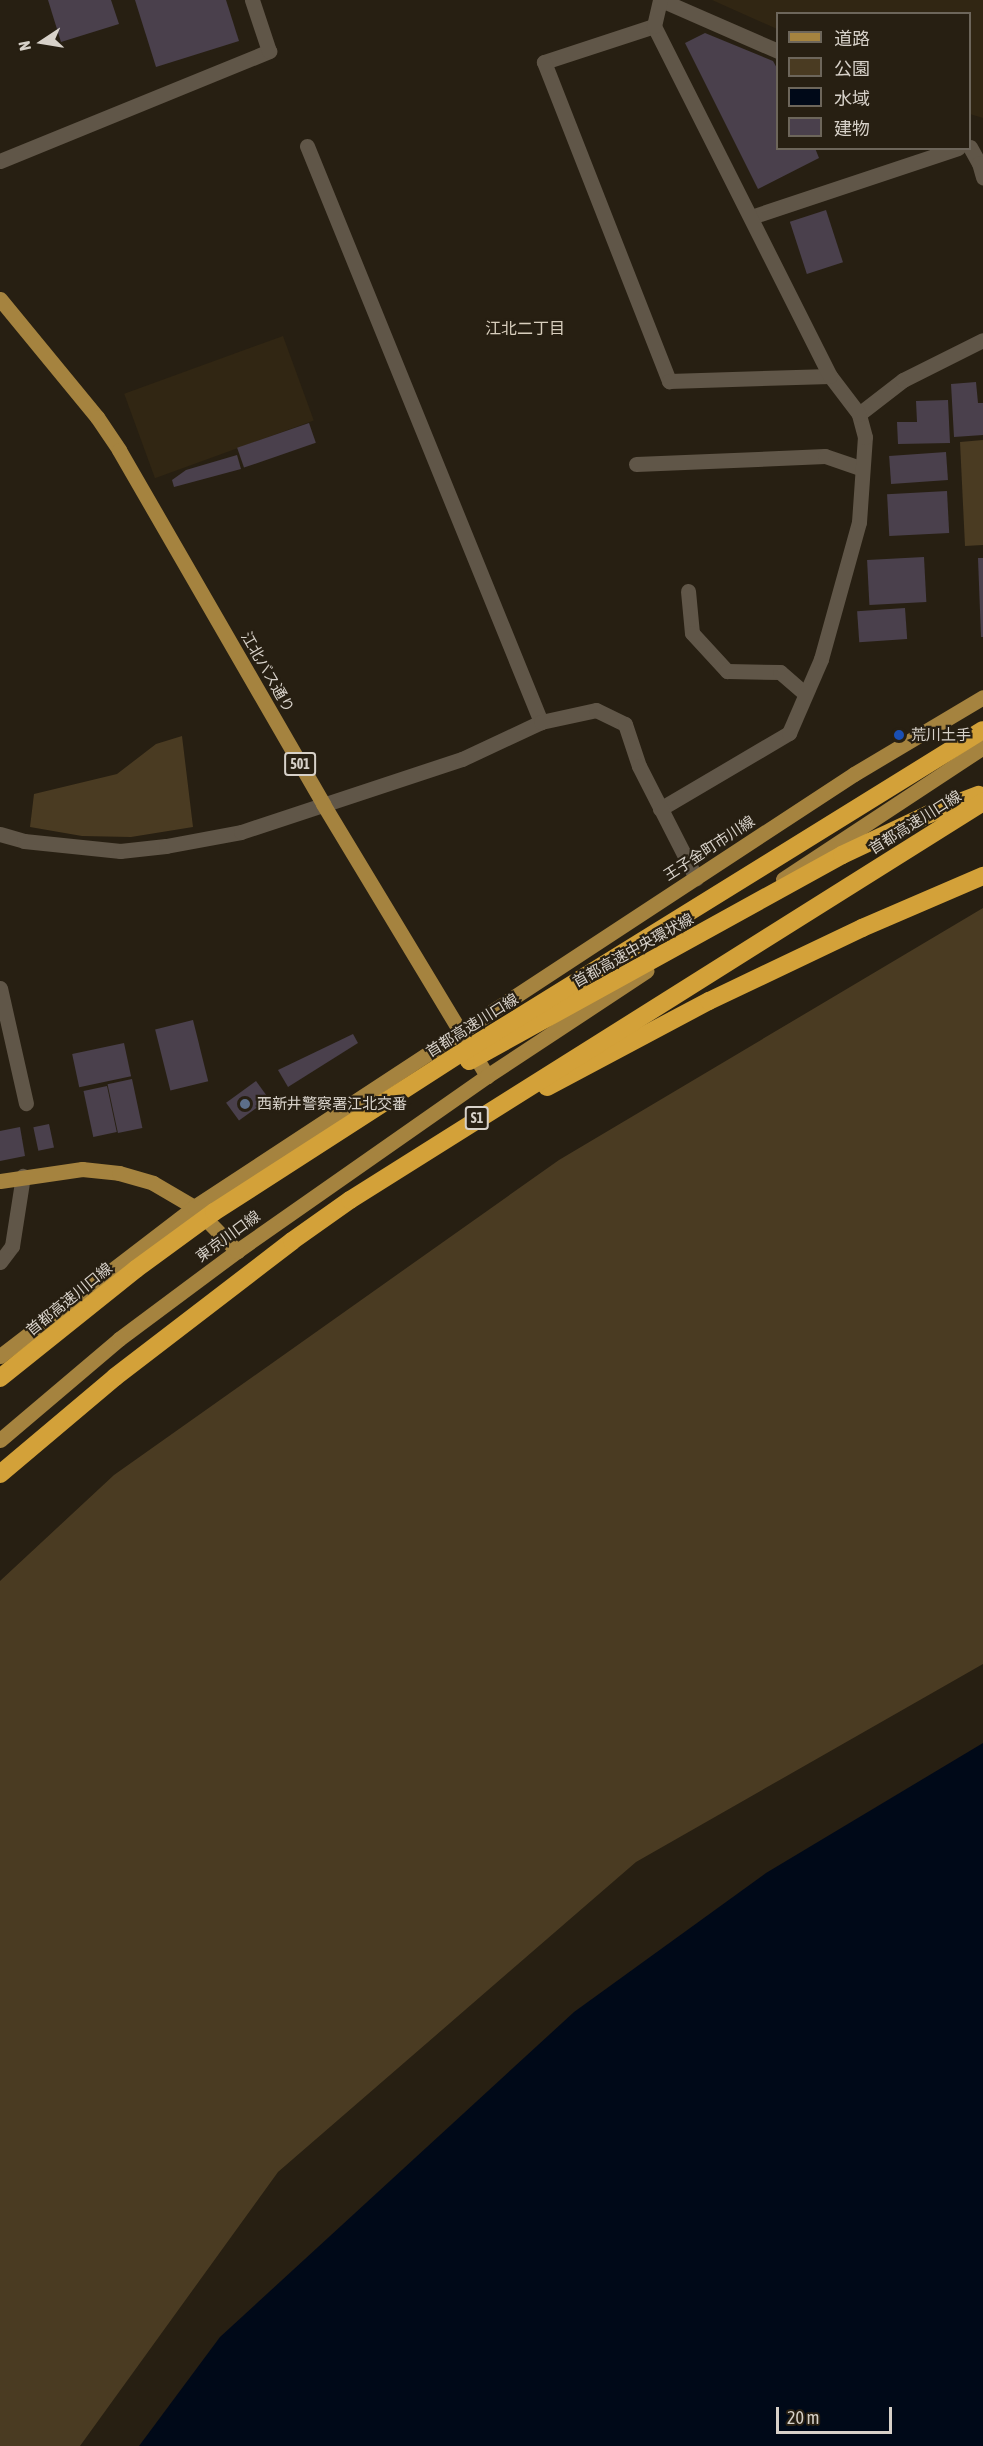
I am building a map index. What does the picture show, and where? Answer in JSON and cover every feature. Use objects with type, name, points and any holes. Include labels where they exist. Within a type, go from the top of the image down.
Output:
[{"type":"highway","name":"首都高速川口線","points":[[0,1378],[136,1269],[214,1212],[307,1151],[983,730]]},
{"type":"highway","name":"首都高速中央環状線","points":[[307,1151],[842,855],[929,814],[983,793]]},
{"type":"highway","name":"首都高速川口線","points":[[0,1474],[115,1377],[292,1241],[410,1162],[983,802]]},
{"type":"highway","name":"首都高速川口線","points":[[410,1162],[709,1001],[862,928],[983,876]]},
{"type":"main road","name":"江北バス通り","points":[[0,299],[97,417],[119,450],[323,804],[487,1076]]},
{"type":"main road","name":"王子金町市川線","points":[[460,1034],[854,774],[983,698]]},
{"type":"main road","points":[[487,1076],[983,747]]},
{"type":"main road","points":[[0,1356],[194,1207],[460,1034]]},
{"type":"main road","name":"東京川口線","points":[[0,1440],[119,1339],[237,1251],[487,1076]]},
{"type":"main road","points":[[0,1181],[82,1169],[120,1173],[153,1183],[194,1207],[237,1251]]},
{"type":"street","points":[[0,161],[269,51],[252,0]]},
{"type":"street","points":[[660,809],[789,733],[821,659],[859,522],[865,437],[859,414],[830,376],[654,26],[661,0],[776,51]]},
{"type":"street","points":[[654,26],[544,62],[669,381],[830,376]]},
{"type":"street","points":[[308,146],[541,722]]},
{"type":"street","points":[[971,149],[979,163],[983,177]]},
{"type":"street","points":[[751,217],[952,150]]},
{"type":"street","points":[[859,414],[903,380],[983,340]]},
{"type":"street","points":[[636,464],[825,456],[862,469]]},
{"type":"street","points":[[688,591],[692,633],[727,671],[780,672],[805,694]]},
{"type":"street","points":[[0,834],[24,841],[120,851],[166,846],[241,832],[462,759],[541,722],[596,710],[625,724],[639,766],[696,878]]},
{"type":"street","points":[[0,988],[26,1103]]},
{"type":"street","points":[[0,1262],[12,1246],[23,1176]]},
{"type":"shaded area","points":[[712,0],[983,0],[983,118],[971,114],[971,12],[776,12],[776,29]]},
{"type":"shaded area","points":[[283,336],[314,421],[155,478],[124,394]]},
{"type":"green space","points":[[983,440],[983,545],[965,546],[960,442]]},
{"type":"green space","points":[[182,736],[193,827],[131,837],[82,836],[30,827],[34,794],[117,774],[156,744]]},
{"type":"green space","points":[[983,908],[983,1664],[636,1862],[278,2172],[80,2446],[0,2446],[0,1581],[114,1475],[559,1160]]},
{"type":"water","points":[[983,1743],[983,2446],[139,2446],[220,2337],[574,2012],[766,1873]]},
{"type":"building","points":[[48,0],[111,0],[119,24],[61,42]]},
{"type":"building","points":[[135,0],[226,0],[239,41],[156,67]]},
{"type":"building","points":[[705,33],[773,61],[776,66],[776,150],[816,150],[819,158],[758,189],[685,43]]},
{"type":"building","points":[[826,210],[843,262],[807,274],[790,222]]},
{"type":"building","points":[[976,382],[978,403],[983,403],[983,435],[954,437],[951,384]]},
{"type":"building","points":[[948,400],[950,443],[898,444],[897,422],[917,422],[916,401]]},
{"type":"building","points":[[309,423],[316,443],[244,468],[237,448]]},
{"type":"building","points":[[946,452],[948,480],[891,484],[889,456]]},
{"type":"building","points":[[237,455],[241,469],[174,487],[172,480],[186,470]]},
{"type":"building","points":[[947,491],[949,533],[889,536],[887,494]]},
{"type":"building","points":[[924,557],[926,602],[869,605],[867,560]]},
{"type":"building","points":[[978,558],[983,558],[983,637],[981,637]]},
{"type":"building","points":[[905,608],[907,639],[859,642],[857,611]]},
{"type":"building","points":[[193,1020],[208,1081],[170,1091],[155,1029]]},
{"type":"building","points":[[353,1034],[358,1043],[288,1087],[278,1070]]},
{"type":"building","points":[[124,1043],[131,1076],[79,1087],[72,1054]]},
{"type":"building","points":[[132,1079],[142,1128],[118,1133],[108,1084]]},
{"type":"building","points":[[256,1081],[269,1099],[239,1121],[226,1103]]},
{"type":"building","points":[[107,1086],[117,1132],[93,1137],[84,1091]]},
{"type":"building","points":[[49,1124],[54,1147],[38,1151],[33,1127]]},
{"type":"building","points":[[20,1127],[25,1156],[0,1161],[0,1131]]},
{"type":"place","name":"荒川土手","points":[[899,735]]},
{"type":"place","name":"西新井警察署江北交番","points":[[245,1104]]},
{"type":"district","name":"江北二丁目","points":[[525,328]]}]
